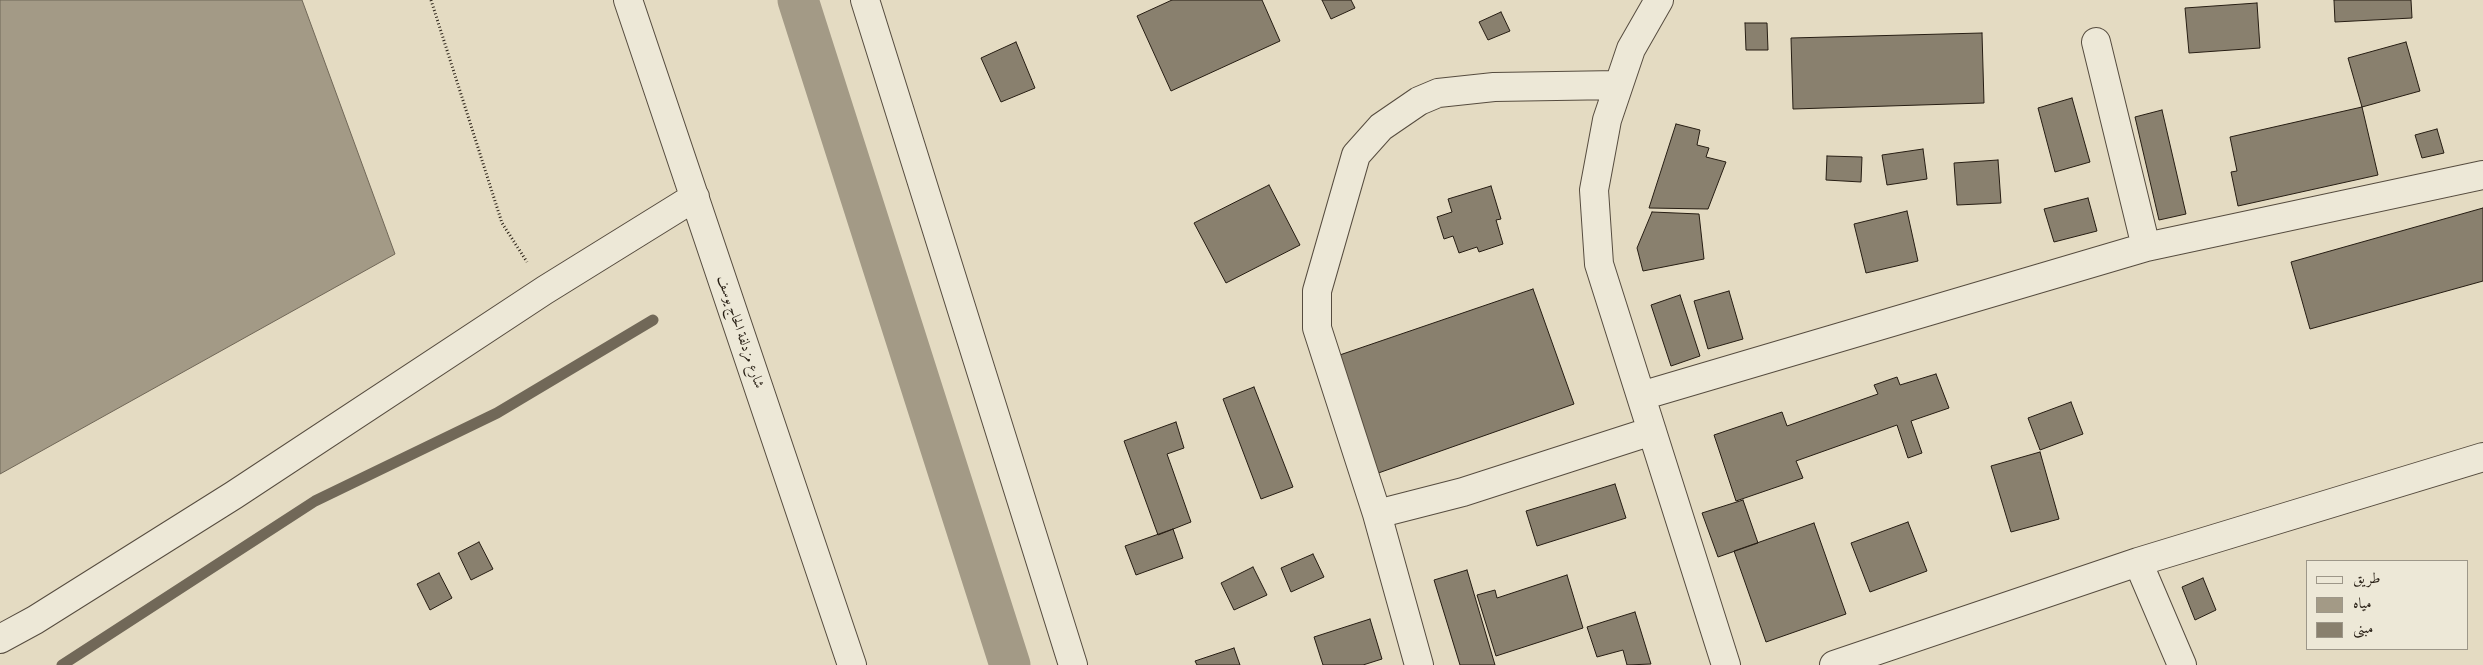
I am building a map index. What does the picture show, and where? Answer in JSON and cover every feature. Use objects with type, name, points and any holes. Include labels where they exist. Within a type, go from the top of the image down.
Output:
[{"type":"street","name":"شارع مزدلفة الحاج يوسف","points":[[628,0],[852,665]]},
{"type":"street","points":[[865,0],[1073,665]]},
{"type":"street","points":[[1659,0],[1631,49],[1607,120],[1594,190],[1600,264],[1726,665]]},
{"type":"street","points":[[2096,42],[2146,246]]},
{"type":"street","points":[[1418,665],[1377,514],[1317,328],[1317,291],[1356,155],[1381,127],[1419,101],[1438,93],[1494,87],[1618,85]]},
{"type":"street","points":[[1642,396],[2146,246],[2483,175]]},
{"type":"street","points":[[0,639],[35,620],[234,495],[545,290],[695,197]]},
{"type":"street","points":[[1377,514],[1463,492],[1652,431]]},
{"type":"street","points":[[1834,665],[2138,562],[2483,457]]},
{"type":"street","points":[[2138,562],[2182,665]]},
{"type":"path","points":[[431,0],[502,224],[545,290]]},
{"type":"water","points":[[0,0],[302,0],[395,254],[0,474]]},
{"type":"building","points":[[1172,0],[1262,0],[1280,41],[1171,91],[1137,16]]},
{"type":"building","points":[[1322,0],[1351,0],[1355,8],[1331,19]]},
{"type":"building","points":[[2334,0],[2411,0],[2412,18],[2335,22]]},
{"type":"building","points":[[2257,3],[2260,48],[2189,53],[2185,8]]},
{"type":"building","points":[[1501,12],[1510,31],[1488,40],[1479,22]]},
{"type":"building","points":[[1745,23],[1767,23],[1768,50],[1746,50]]},
{"type":"building","points":[[1982,33],[1984,103],[1793,109],[1791,38]]},
{"type":"building","points":[[1016,42],[1035,88],[1001,102],[981,58]]},
{"type":"building","points":[[2406,42],[2420,91],[2362,107],[2348,58]]},
{"type":"building","points":[[2072,98],[2090,162],[2055,172],[2038,108]]},
{"type":"building","points":[[2362,107],[2378,175],[2238,206],[2231,172],[2237,171],[2230,137]]},
{"type":"building","points":[[2162,110],[2186,214],[2159,220],[2135,117]]},
{"type":"building","points":[[1676,124],[1700,130],[1697,145],[1709,148],[1706,157],[1726,162],[1708,209],[1649,208]]},
{"type":"building","points":[[2437,129],[2444,153],[2422,158],[2415,135]]},
{"type":"building","points":[[1923,149],[1927,179],[1887,185],[1882,155]]},
{"type":"building","points":[[1827,156],[1862,157],[1861,182],[1826,180]]},
{"type":"building","points":[[1998,160],[2001,203],[1957,205],[1954,163]]},
{"type":"building","points":[[1269,185],[1300,245],[1226,283],[1194,223]]},
{"type":"building","points":[[1491,186],[1501,219],[1496,220],[1503,244],[1479,252],[1477,247],[1459,253],[1453,236],[1444,239],[1437,217],[1452,212],[1448,199]]},
{"type":"building","points":[[2088,198],[2097,231],[2054,242],[2044,209]]},
{"type":"building","points":[[2483,208],[2483,281],[2310,329],[2291,262]]},
{"type":"building","points":[[1907,211],[1918,261],[1866,273],[1854,224]]},
{"type":"building","points":[[1652,212],[1699,214],[1704,259],[1643,271],[1637,248]]},
{"type":"building","points":[[1533,289],[1574,404],[1367,477],[1328,359]]},
{"type":"building","points":[[1729,291],[1743,339],[1708,349],[1694,301]]},
{"type":"building","points":[[1680,295],[1700,356],[1671,366],[1651,305]]},
{"type":"building","points":[[1936,374],[1949,408],[1911,421],[1922,453],[1908,458],[1897,425],[1796,461],[1803,478],[1736,501],[1714,435],[1782,412],[1787,426],[1878,394],[1874,385],[1897,377],[1900,385]]},
{"type":"building","points":[[1254,387],[1293,487],[1261,499],[1223,399]]},
{"type":"building","points":[[2071,402],[2083,434],[2040,450],[2028,418]]},
{"type":"building","points":[[1176,422],[1184,448],[1167,454],[1191,522],[1158,535],[1124,441]]},
{"type":"building","points":[[2040,452],[2059,519],[2011,532],[1991,466]]},
{"type":"building","points":[[1615,484],[1626,518],[1537,546],[1526,511]]},
{"type":"building","points":[[1743,500],[1758,543],[1718,557],[1702,513]]},
{"type":"building","points":[[1908,522],[1927,571],[1870,592],[1851,543]]},
{"type":"building","points":[[1814,523],[1846,614],[1766,642],[1734,551]]},
{"type":"building","points":[[1173,529],[1183,558],[1136,575],[1125,546]]},
{"type":"building","points":[[479,542],[493,569],[471,580],[458,553]]},
{"type":"building","points":[[1313,554],[1324,577],[1291,592],[1281,568]]},
{"type":"building","points":[[1253,567],[1267,595],[1234,610],[1221,583]]},
{"type":"building","points":[[1467,570],[1495,665],[1460,665],[1434,580]]},
{"type":"building","points":[[439,573],[452,598],[430,610],[417,584]]},
{"type":"building","points":[[1567,575],[1583,628],[1496,656],[1477,595],[1495,590],[1497,598]]},
{"type":"building","points":[[2203,578],[2216,610],[2195,620],[2182,587]]},
{"type":"building","points":[[1635,612],[1651,664],[1627,665],[1623,650],[1597,657],[1587,627]]},
{"type":"building","points":[[1370,619],[1382,659],[1363,665],[1323,665],[1314,637]]},
{"type":"building","points":[[1234,648],[1240,665],[1197,665],[1195,661]]},
{"type":"waterway","points":[[798,0],[1010,665]]},
{"type":"waterway","points":[[62,665],[315,501],[497,413],[653,320]]}]
